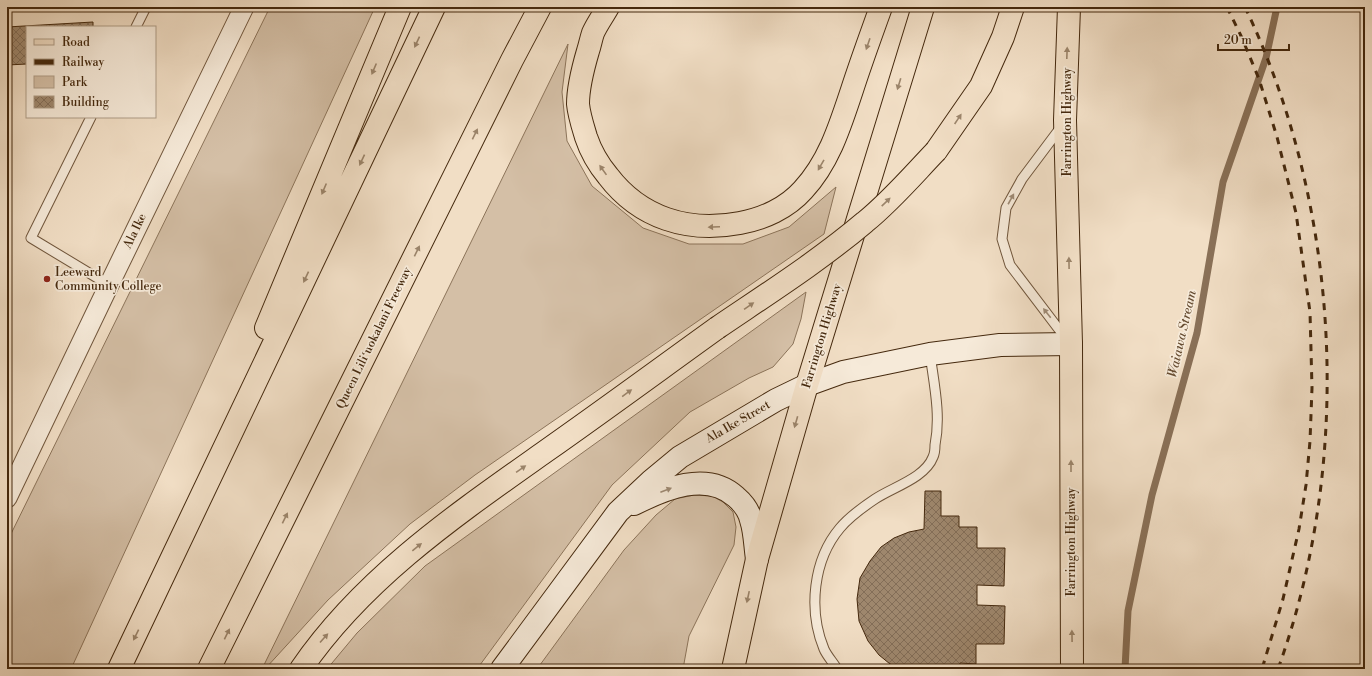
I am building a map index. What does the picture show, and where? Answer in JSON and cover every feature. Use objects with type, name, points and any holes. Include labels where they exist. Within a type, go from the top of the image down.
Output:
[{"type":"main road","points":[[152,600],[400,7]]},
{"type":"main road","points":[[119,669],[434,7]]},
{"type":"main road","name":"Queen Liliʻuokalani Freeway","points":[[209,669],[512,60],[540,7]]},
{"type":"main road","points":[[512,60],[545,7]]},
{"type":"main road","points":[[608,7],[593,34],[581,78],[578,105],[590,150],[602,169],[632,202],[668,220],[690,226],[709,227],[749,222],[769,215],[802,191],[816,174],[828,154],[837,132],[881,7]]},
{"type":"main road","name":"Farrington Highway","points":[[733,669],[757,559],[807,385],[923,7]]},
{"type":"main road","points":[[301,669],[317,646],[355,603],[398,563],[471,504],[851,234],[866,221],[903,186],[936,151],[981,86],[1003,37],[1013,7]]},
{"type":"main road","name":"Farrington Highway","points":[[1069,7],[1065,120],[1070,344],[1072,669]]},
{"type":"street","name":"Ala Ike","points":[[7,498],[11,478],[109,285],[244,7]]},
{"type":"street","name":"Ala Ike Street","points":[[502,669],[618,512],[651,481],[680,457],[776,400],[807,385],[843,372],[930,354],[1000,345],[1070,344]]},
{"type":"street","points":[[618,512],[651,495],[676,486],[704,483],[720,486],[738,498],[745,507],[751,519],[757,559]]},
{"type":"lane","points":[[136,26],[146,7]]},
{"type":"lane","points":[[91,118],[31,238],[109,285]]},
{"type":"lane","points":[[1065,120],[1022,179],[1006,208],[1002,239],[1010,265],[1070,344]]},
{"type":"lane","points":[[837,669],[824,649],[817,625],[815,597],[818,572],[826,550],[840,528],[855,513],[876,498],[908,482],[923,472],[933,458],[937,435],[937,407],[930,354]]},
{"type":"green space","points":[[270,7],[375,7],[71,669],[7,669],[7,542]]},
{"type":"green space","points":[[568,44],[562,92],[567,141],[592,186],[643,228],[689,244],[743,244],[789,227],[836,187],[824,234],[475,475],[410,524],[328,600],[265,669],[262,669]]},
{"type":"green space","points":[[806,292],[801,319],[793,344],[773,367],[749,378],[690,412],[612,485],[477,669],[327,669],[357,633],[425,566]]},
{"type":"green space","points":[[694,495],[712,496],[723,502],[733,512],[736,527],[734,545],[689,636],[683,669],[537,669],[624,550],[656,515],[675,499]]},
{"type":"building","points":[[93,22],[93,26],[26,26],[26,64],[7,65],[7,27]]},
{"type":"building","points":[[925,491],[941,491],[941,516],[959,516],[959,527],[977,527],[977,548],[1005,548],[1004,586],[977,585],[977,605],[1005,606],[1004,644],[976,644],[976,664],[960,663],[960,669],[902,669],[890,664],[879,655],[868,641],[859,621],[857,599],[860,578],[870,561],[881,547],[894,538],[909,532],[924,529]]},
{"type":"waterway","name":"Waiawa Stream","points":[[1125,669],[1128,611],[1152,495],[1197,333],[1223,182],[1266,58],[1277,7]]},
{"type":"railway","points":[[1227,7],[1259,79],[1277,137],[1296,213],[1310,312],[1312,388],[1310,441],[1306,485],[1299,529],[1283,599],[1262,669]]},
{"type":"railway","points":[[1245,7],[1277,85],[1301,166],[1318,249],[1326,335],[1326,420],[1318,505],[1302,589],[1278,669]]},
{"type":"place","name":"Leeward Community College","points":[[47,279]]}]
